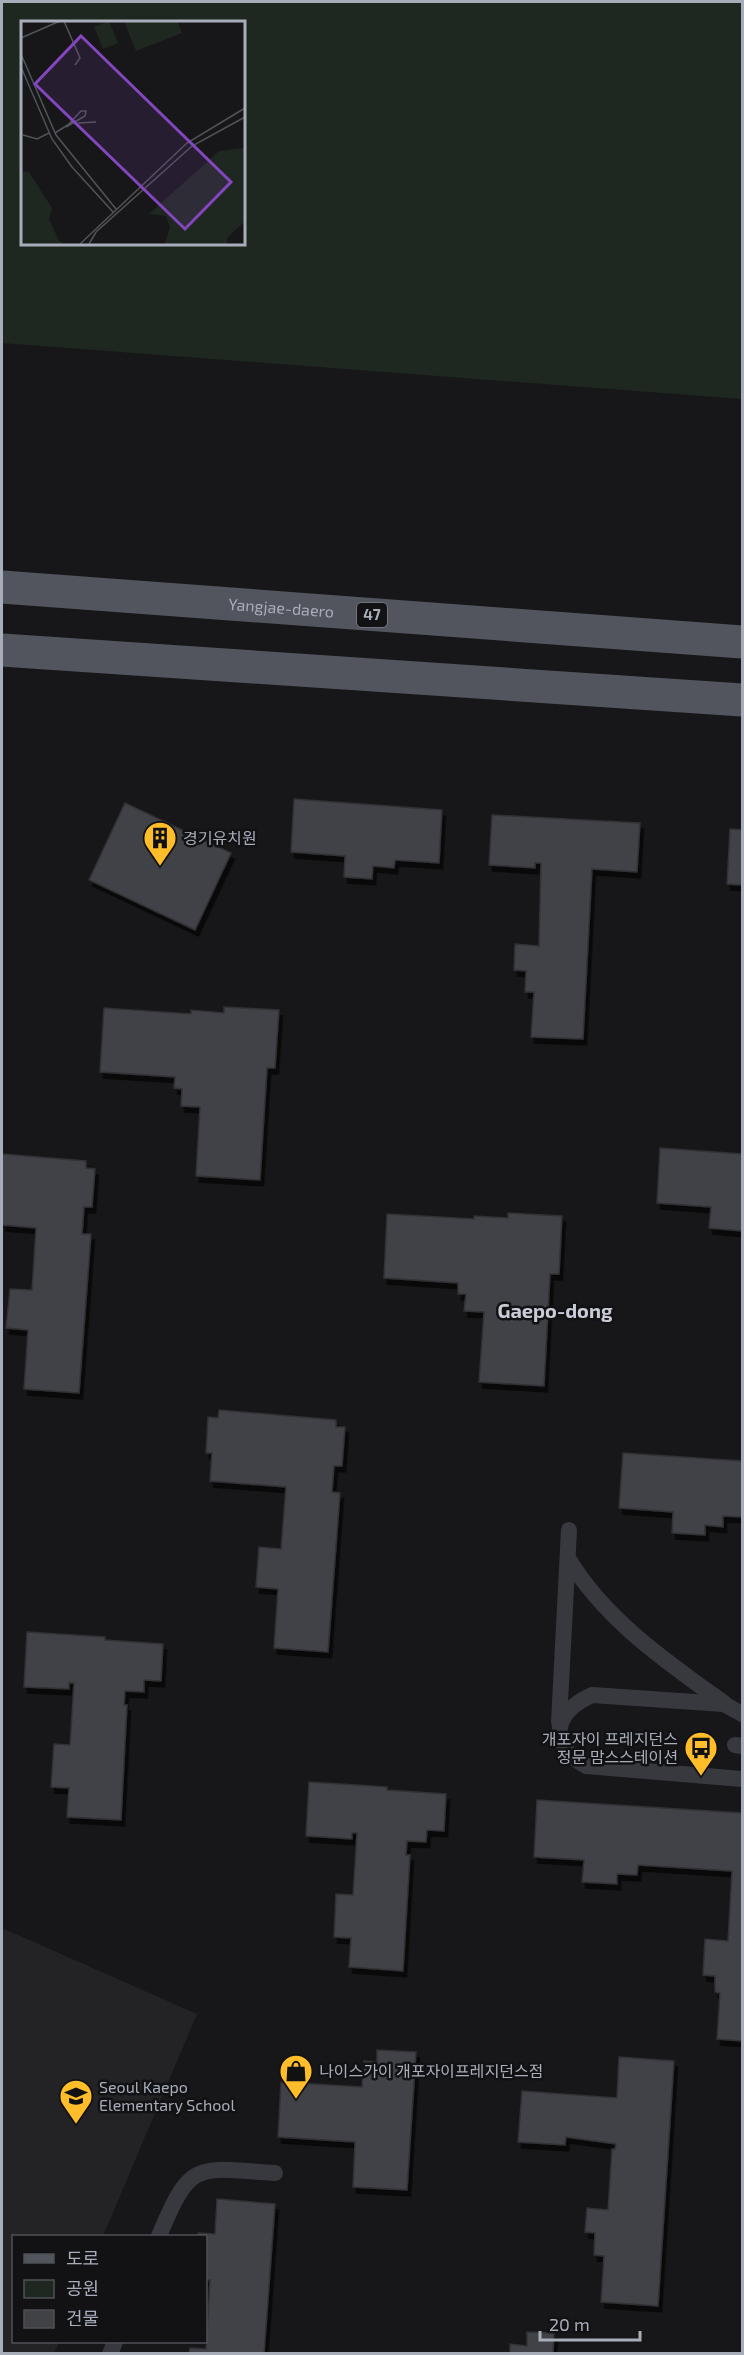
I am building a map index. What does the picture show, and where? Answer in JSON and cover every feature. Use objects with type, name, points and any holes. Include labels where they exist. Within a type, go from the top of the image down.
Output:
[{"type":"main road","name":"Yangjae-daero","points":[[2,587],[742,642]]},
{"type":"main road","points":[[2,650],[742,700]]},
{"type":"lane","points":[[569,1530],[558,1726],[562,1743],[571,1757],[586,1766],[742,1779]]},
{"type":"lane","points":[[568,1557],[580,1579],[640,1640],[724,1704],[742,1714]]},
{"type":"lane","points":[[558,1726],[566,1712],[577,1702],[592,1695],[724,1704]]},
{"type":"lane","points":[[159,2235],[179,2191],[196,2175],[220,2170],[275,2173]]},
{"type":"shaded area","name":"Seoul Kaepo Elementary School","points":[[2,1928],[197,2014],[103,2235],[12,2235],[12,2343],[59,2343],[54,2353],[2,2353]]},
{"type":"green space","points":[[2,2],[742,2],[742,399],[2,343]]},
{"type":"building","points":[[294,799],[442,810],[439,863],[395,860],[394,868],[373,866],[372,879],[344,877],[345,856],[291,852]]},
{"type":"building","name":"경기유치원","points":[[125,803],[231,853],[195,930],[89,880]]},
{"type":"building","points":[[492,815],[640,823],[637,872],[592,869],[583,1039],[531,1037],[534,992],[525,992],[526,971],[514,970],[515,944],[539,946],[541,863],[535,863],[535,868],[489,865]]},
{"type":"building","points":[[730,829],[742,830],[742,885],[727,884]]},
{"type":"building","points":[[224,1007],[279,1010],[275,1068],[267,1068],[260,1180],[196,1176],[200,1107],[181,1106],[182,1089],[174,1088],[175,1077],[100,1072],[104,1008],[191,1014],[191,1010],[224,1013]]},
{"type":"building","points":[[660,1148],[742,1154],[742,1231],[709,1228],[711,1207],[657,1203]]},
{"type":"building","points":[[2,1154],[86,1161],[86,1168],[95,1169],[92,1207],[84,1207],[82,1234],[91,1234],[79,1393],[24,1389],[28,1330],[6,1328],[10,1289],[32,1290],[36,1228],[2,1225]]},
{"type":"building","points":[[508,1213],[562,1216],[559,1274],[550,1274],[544,1386],[479,1382],[484,1312],[464,1311],[466,1294],[458,1294],[458,1283],[384,1278],[387,1214],[474,1219],[474,1216],[508,1218]]},
{"type":"building","points":[[219,1410],[336,1420],[336,1427],[345,1427],[342,1466],[334,1466],[332,1492],[340,1493],[328,1652],[274,1648],[278,1589],[256,1587],[259,1547],[281,1549],[286,1487],[210,1481],[212,1453],[206,1453],[208,1417],[218,1418]]},
{"type":"building","points":[[623,1453],[742,1461],[742,1517],[723,1516],[723,1527],[705,1525],[705,1535],[672,1533],[673,1512],[619,1508]]},
{"type":"building","points":[[27,1632],[105,1637],[105,1640],[163,1644],[161,1681],[144,1680],[144,1692],[125,1691],[124,1705],[127,1705],[121,1820],[67,1817],[69,1788],[51,1787],[54,1744],[70,1745],[74,1683],[69,1683],[69,1689],[24,1687]]},
{"type":"building","points":[[309,1782],[387,1787],[387,1790],[446,1794],[444,1831],[427,1830],[426,1842],[407,1841],[406,1855],[410,1855],[403,1971],[349,1967],[351,1938],[334,1937],[336,1894],[353,1895],[357,1833],[352,1833],[352,1839],[306,1836]]},
{"type":"building","points":[[537,1800],[742,1813],[742,2041],[717,2039],[720,1993],[715,1992],[715,1976],[703,1975],[705,1939],[728,1941],[732,1871],[638,1865],[637,1875],[617,1874],[617,1884],[582,1882],[584,1860],[534,1857]]},
{"type":"building","points":[[377,2050],[416,2052],[407,2190],[353,2187],[355,2142],[278,2137],[281,2082],[362,2087],[364,2061],[377,2062]]},
{"type":"building","points":[[619,2057],[674,2061],[658,2306],[601,2302],[604,2256],[594,2255],[595,2233],[585,2232],[587,2208],[608,2210],[612,2149],[615,2149],[616,2144],[566,2137],[565,2145],[518,2142],[522,2091],[617,2098]]},
{"type":"building","points":[[217,2199],[275,2204],[264,2354],[189,2354],[190,2348],[206,2349],[207,2343],[210,2280],[207,2280],[207,2235],[198,2235],[198,2233],[215,2234]]},
{"type":"building","points":[[527,2332],[554,2333],[553,2354],[510,2354],[510,2344],[527,2346]]},
{"type":"place","name":"경기유치원","points":[[160,867]]},
{"type":"place","name":"개포자이 프레지던스 정문 맘스스테이션","points":[[701,1777]]},
{"type":"place","name":"나이스가이 개포자이프레지던스점","points":[[296,2100]]},
{"type":"place","name":"Seoul Kaepo Elementary School","points":[[76,2125]]},
{"type":"district","name":"Gaepo-dong","points":[[555,1311]]}]
